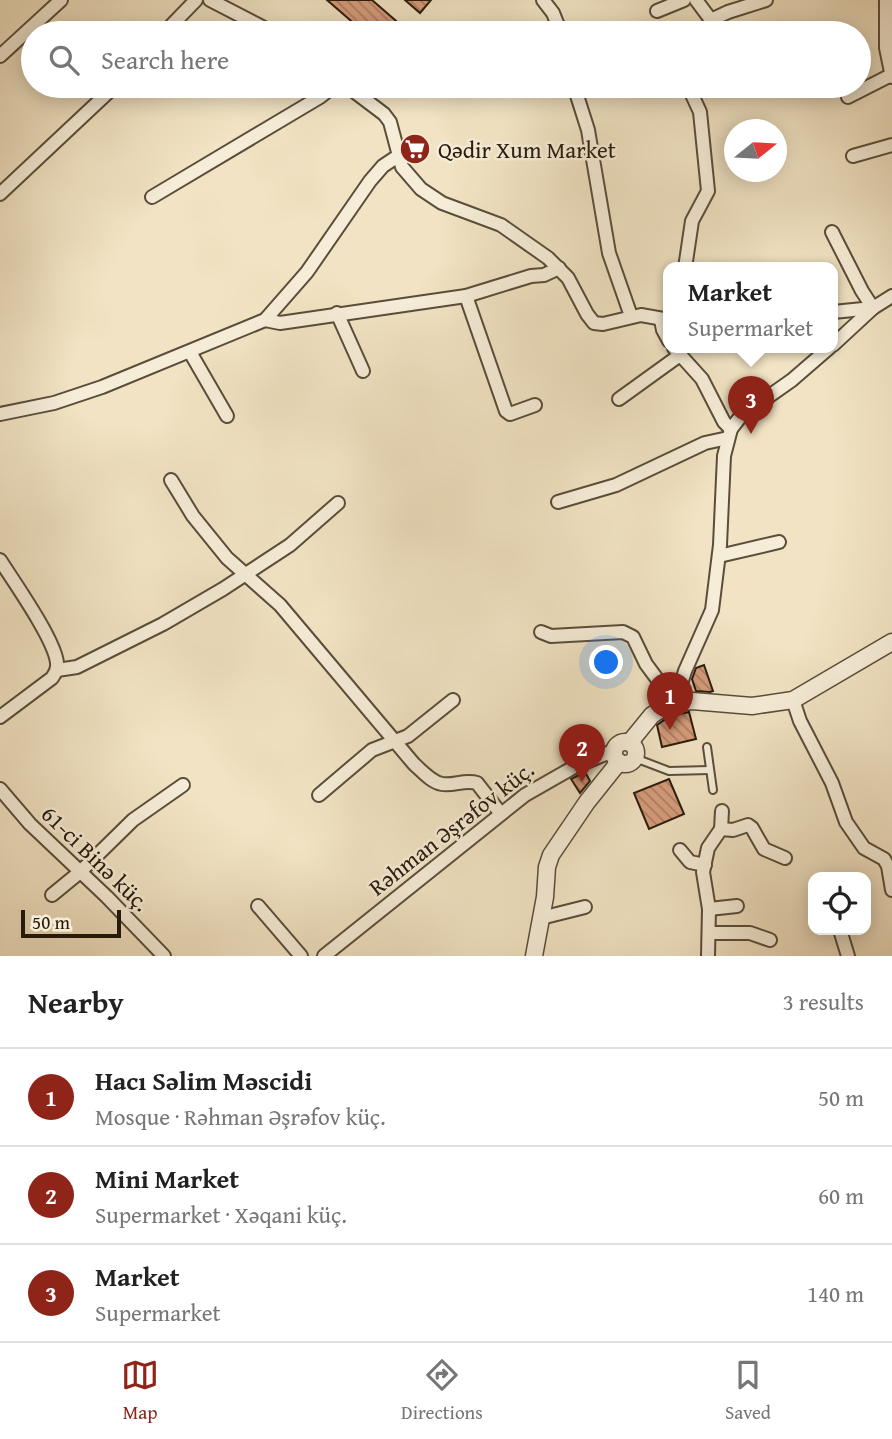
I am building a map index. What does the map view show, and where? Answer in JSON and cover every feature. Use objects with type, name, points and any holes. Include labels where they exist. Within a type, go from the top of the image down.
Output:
[{"type":"street","points":[[38,21],[61,0]]},
{"type":"street","points":[[176,21],[196,0]]},
{"type":"street","points":[[210,0],[251,21]]},
{"type":"street","points":[[543,0],[556,21]]},
{"type":"street","points":[[657,11],[684,0]]},
{"type":"street","points":[[696,0],[708,21]]},
{"type":"street","points":[[718,21],[728,12],[766,0]]},
{"type":"street","points":[[871,86],[891,76],[886,48],[886,0]]},
{"type":"street","points":[[0,56],[21,37]]},
{"type":"street","points":[[0,194],[103,98]]},
{"type":"street","points":[[152,197],[318,98]]},
{"type":"street","points":[[363,98],[390,122],[402,167],[421,189],[442,203],[500,225],[559,268],[568,278],[594,323],[603,324],[641,315],[663,320]]},
{"type":"street","points":[[578,98],[588,130],[609,253],[631,316]]},
{"type":"street","points":[[686,262],[692,221],[708,191],[700,112],[694,98]]},
{"type":"street","points":[[853,156],[892,145]]},
{"type":"street","points":[[0,414],[54,403],[103,387],[265,320],[307,272],[370,181],[383,166],[398,156]]},
{"type":"street","points":[[832,232],[873,308]]},
{"type":"street","points":[[265,320],[280,323],[466,296],[531,276],[544,275],[559,268]]},
{"type":"street","points":[[466,296],[506,411],[510,414],[535,405]]},
{"type":"street","points":[[838,340],[873,308],[892,296]]},
{"type":"street","points":[[838,312],[873,308]]},
{"type":"street","points":[[337,313],[363,371]]},
{"type":"street","points":[[190,352],[227,416]]},
{"type":"street","points":[[619,399],[676,353]]},
{"type":"street","points":[[678,353],[702,379],[729,433]]},
{"type":"street","points":[[675,703],[688,663],[712,610],[719,556],[723,467],[729,433],[741,416],[792,380],[823,353]]},
{"type":"street","points":[[558,502],[616,485],[729,433]]},
{"type":"street","points":[[170,480],[211,540],[243,575],[287,613],[427,777],[444,785],[467,781],[477,783],[501,814]]},
{"type":"street","points":[[0,717],[41,686],[57,670],[77,667],[203,602],[290,545],[338,503]]},
{"type":"street","points":[[719,556],[779,542]]},
{"type":"street","points":[[0,560],[49,640],[55,653],[57,670]]},
{"type":"street","points":[[541,632],[551,636],[623,632],[629,634],[637,642],[655,677],[675,703]]},
{"type":"street","points":[[675,703],[752,706],[793,700],[892,642]]},
{"type":"street","points":[[320,795],[372,750],[408,736],[453,700]]},
{"type":"street","points":[[793,700],[800,721],[832,783],[846,822],[863,848],[884,859],[888,866],[892,890]]},
{"type":"street","name":"Rəhman Əşrəfov küç.","points":[[324,956],[501,814],[553,778],[625,753],[652,715],[675,703]]},
{"type":"street","points":[[534,956],[547,866],[551,855],[625,753]]},
{"type":"street","points":[[52,895],[80,872],[133,820],[183,785]]},
{"type":"street","name":"61-ci Binə küç.","points":[[0,789],[30,824],[107,897],[163,956]]},
{"type":"street","points":[[708,956],[709,909],[703,881],[709,848],[721,829],[722,811]]},
{"type":"street","points":[[721,829],[733,830],[748,825],[764,849],[785,858]]},
{"type":"street","points":[[680,850],[691,862],[705,865]]},
{"type":"street","points":[[258,906],[301,956]]},
{"type":"street","points":[[709,909],[737,906]]},
{"type":"street","points":[[541,918],[585,908]]},
{"type":"street","points":[[710,933],[750,933],[770,940]]},
{"type":"street","points":[[842,935],[848,956]]},
{"type":"lane","points":[[707,747],[713,790]]},
{"type":"lane","points":[[625,753],[668,771],[710,770]]},
{"type":"building","points":[[327,0],[372,0],[396,21],[351,21]]},
{"type":"building","points":[[405,0],[431,0],[420,13]]},
{"type":"building","points":[[704,665],[713,691],[710,692],[696,691],[692,679],[696,668]]},
{"type":"building","points":[[689,712],[696,739],[662,747],[657,725],[670,716]]},
{"type":"building","points":[[585,772],[590,781],[580,793],[571,779]]},
{"type":"building","points":[[669,779],[684,814],[649,829],[634,793]]},
{"type":"place","name":"Qədir Xum Market","points":[[415,149]]},
{"type":"place","name":"Market","points":[[751,434]]},
{"type":"place","name":"Hacı Səlim Məscidi","points":[[670,730]]},
{"type":"place","name":"Mini Market","points":[[582,782]]}]
